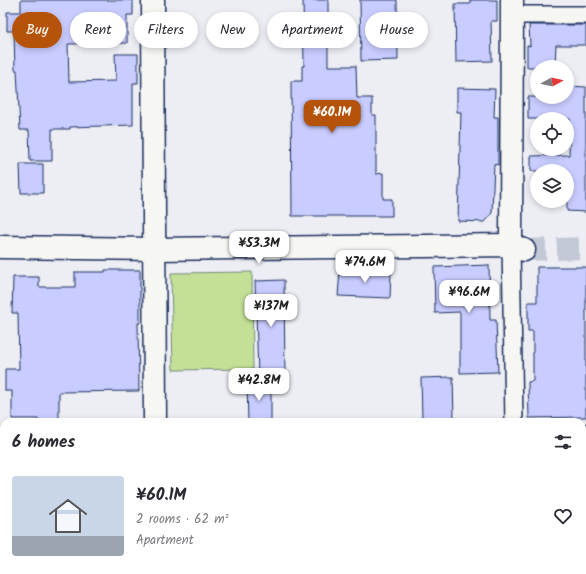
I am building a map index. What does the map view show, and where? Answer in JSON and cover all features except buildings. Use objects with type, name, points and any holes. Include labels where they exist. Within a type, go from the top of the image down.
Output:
[{"type":"street","points":[[153,0],[154,418]]},
{"type":"street","points":[[514,418],[518,247],[512,8],[586,14]]},
{"type":"street","points":[[0,247],[154,249],[518,247]]},
{"type":"green space","points":[[252,272],[253,369],[173,370],[171,273]]},
{"type":"tunnel","points":[[524,250],[586,248]]}]
